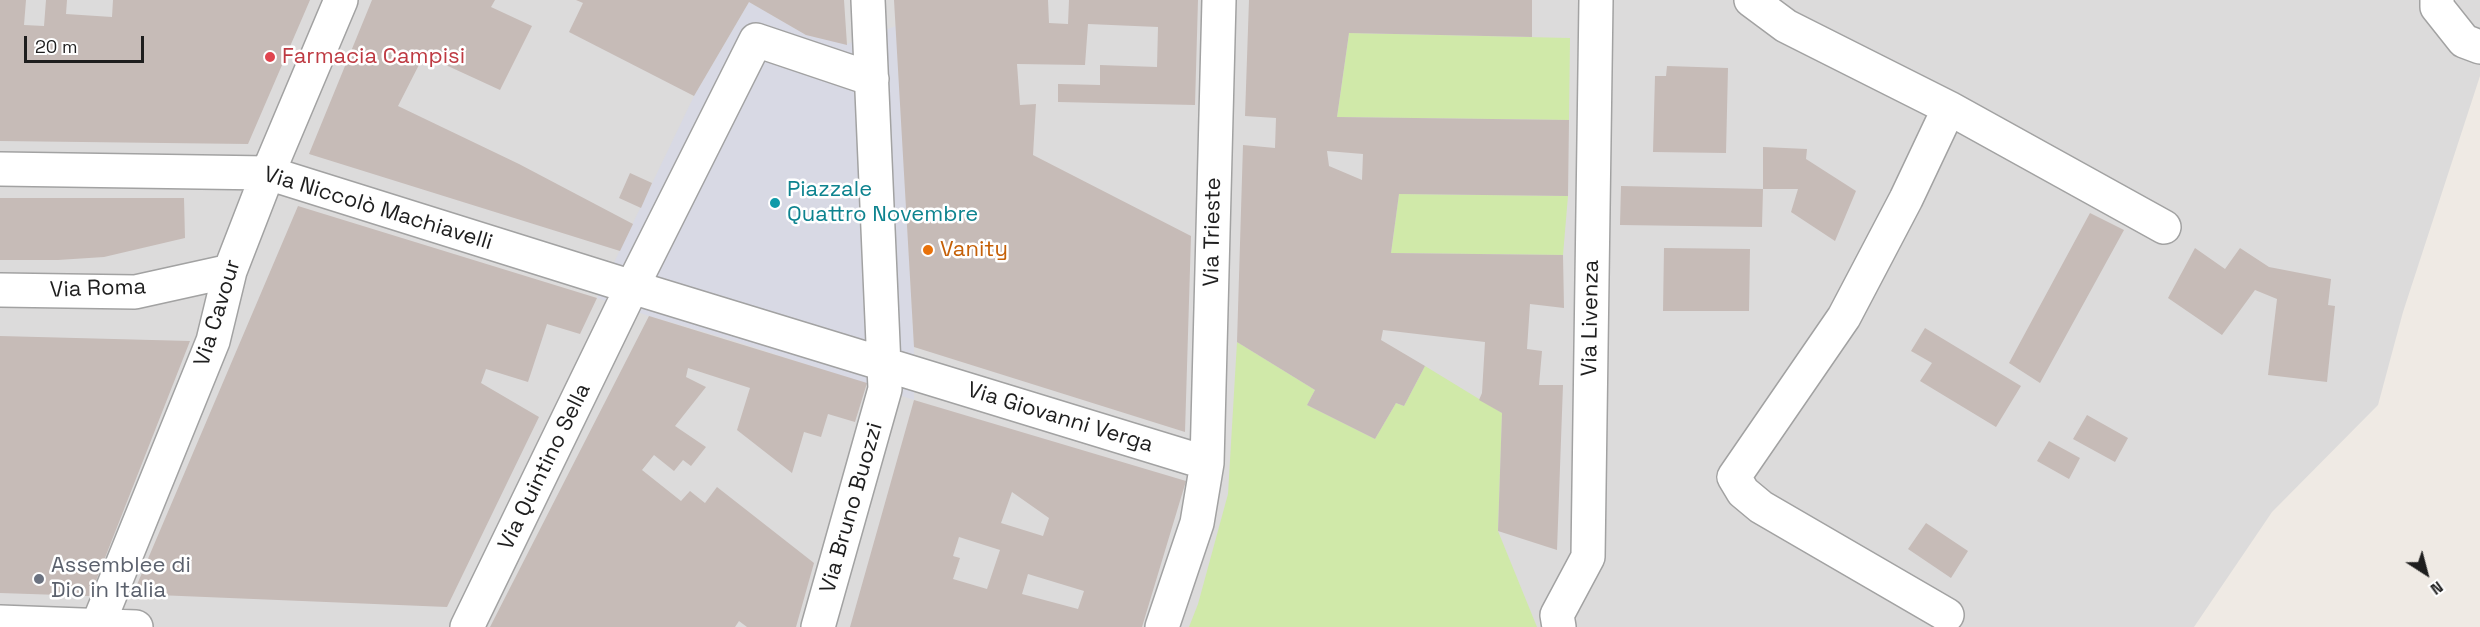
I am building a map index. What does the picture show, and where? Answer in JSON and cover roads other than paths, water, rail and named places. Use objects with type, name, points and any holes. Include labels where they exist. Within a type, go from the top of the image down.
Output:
[{"type":"street","name":"Via Cavour","points":[[98,626],[213,341],[230,271],[268,173],[341,0]]},
{"type":"street","name":"Via Bruno Buozzi","points":[[818,627],[894,376],[868,0]]},
{"type":"street","name":"Via Trieste","points":[[1162,627],[1197,523],[1207,463],[1219,0]]},
{"type":"street","name":"Via Livenza","points":[[1559,627],[1557,615],[1588,557],[1596,0]]},
{"type":"street","points":[[1751,0],[1786,26],[1948,108],[2164,227]]},
{"type":"street","points":[[2437,0],[2437,7],[2464,41],[2480,47]]},
{"type":"street","name":"Via Quintino Sella","points":[[467,627],[621,291],[756,40],[872,80]]},
{"type":"street","points":[[1947,615],[1761,507],[1743,492],[1734,477],[1844,316],[1906,199],[1948,108]]},
{"type":"street","name":"Via Niccolò Machiavelli","points":[[0,169],[268,173],[621,291],[894,376]]},
{"type":"street","name":"Via Roma","points":[[0,290],[135,292],[230,271]]},
{"type":"street","name":"Via Giovanni Verga","points":[[894,376],[1207,463]]},
{"type":"street","points":[[0,622],[136,627]]},
{"type":"place","name":"Farmacia Campisi","points":[[270,57]]},
{"type":"place","name":"Piazzale Quattro Novembre","points":[[775,203]]},
{"type":"place","name":"Vanity","points":[[928,250]]},
{"type":"place","name":"Assemblee di Dio in Italia","points":[[39,579]]}]
